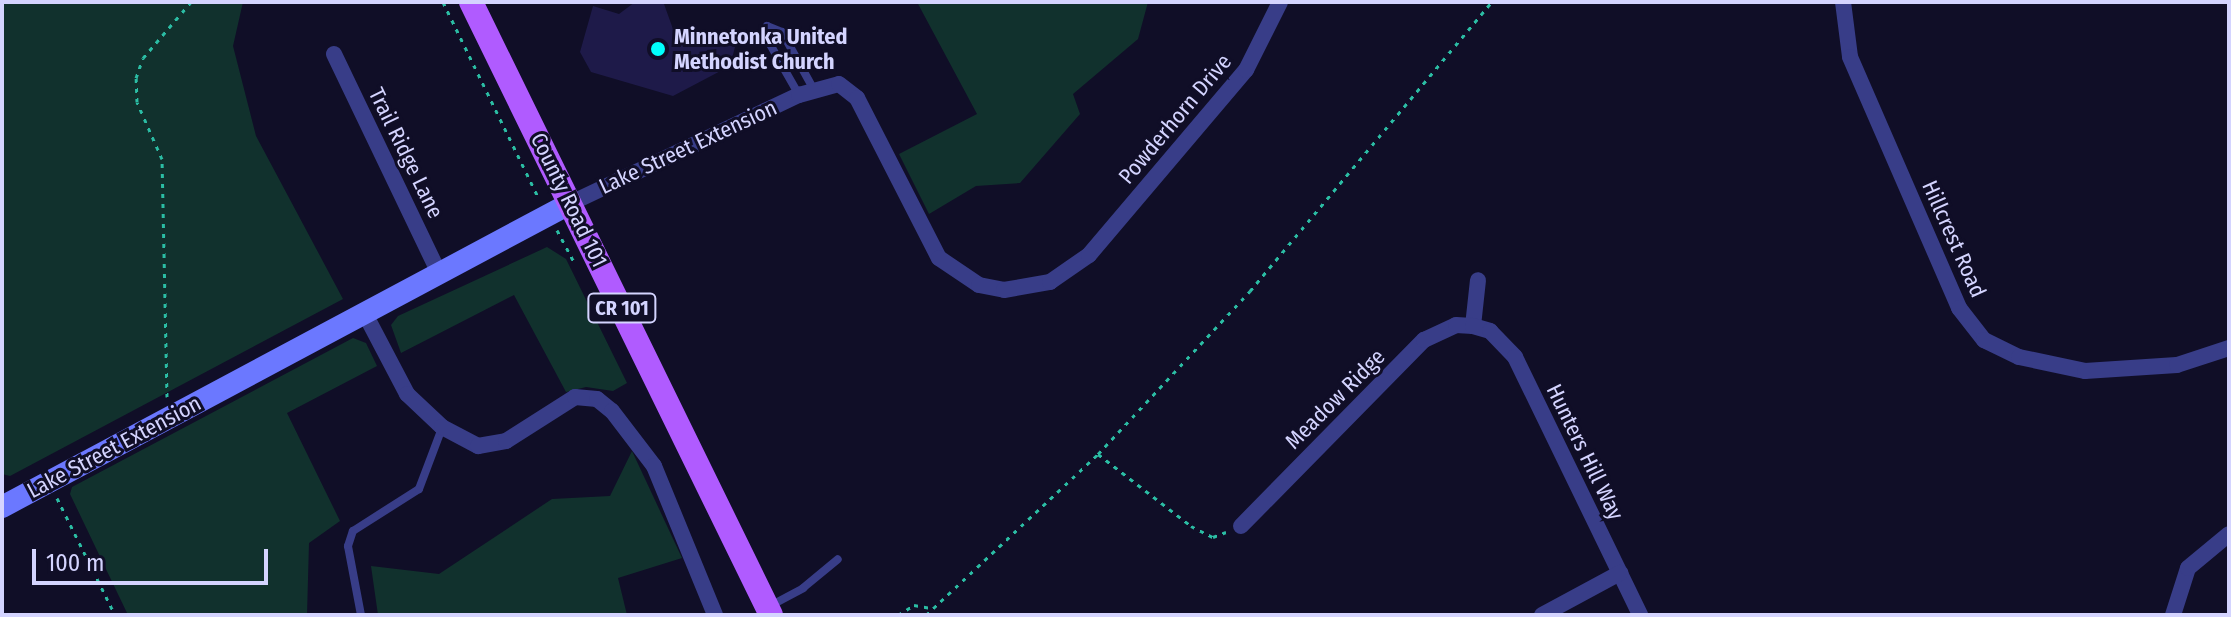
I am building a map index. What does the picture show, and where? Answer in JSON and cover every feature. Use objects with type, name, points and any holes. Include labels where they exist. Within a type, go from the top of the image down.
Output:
[{"type":"main road","name":"County Road 101","points":[[471,2],[559,209],[769,611]]},
{"type":"street","name":"Powderhorn Drive","points":[[1089,255],[1246,70],[1280,2]]},
{"type":"street","name":"Hillcrest Road","points":[[1843,2],[1850,57],[1959,308],[1984,340],[2019,357],[2085,371],[2177,365],[2229,348]]},
{"type":"street","name":"Trail Ridge Lane","points":[[334,54],[438,271]]},
{"type":"street","name":"Lake Street Extension","points":[[2,507],[438,271],[559,209],[806,92],[839,84],[857,98],[931,246],[957,274],[1004,290],[1027,287],[1071,271],[1089,255]]},
{"type":"street","points":[[1473,326],[1478,280]]},
{"type":"street","points":[[364,312],[407,394],[442,427],[478,446],[494,447],[558,403],[575,397],[597,399],[627,427],[654,466],[715,615]]},
{"type":"street","name":"Meadow Ridge","points":[[1241,526],[1424,340],[1447,327],[1473,326]]},
{"type":"street","name":"Hunters Hill Way","points":[[1473,326],[1498,336],[1515,357],[1640,615]]},
{"type":"street","points":[[2173,615],[2188,568],[2229,534]]},
{"type":"street","points":[[1542,615],[1620,573]]},
{"type":"lane","points":[[767,26],[782,32],[806,92],[767,39],[767,26]]},
{"type":"lane","points":[[361,615],[348,546],[353,531],[419,489],[442,427]]},
{"type":"lane","points":[[769,611],[838,559]]},
{"type":"path","points":[[168,400],[162,159],[137,102],[136,78],[143,58],[191,2]]},
{"type":"path","points":[[443,2],[534,195],[559,209],[580,272]]},
{"type":"path","points":[[926,615],[1098,454],[1250,291],[1492,2]]},
{"type":"path","points":[[1098,454],[1191,526],[1213,537],[1241,526]]},
{"type":"path","points":[[49,482],[115,615]]},
{"type":"path","points":[[898,615],[914,605],[931,608]]},
{"type":"green space","points":[[2,2],[243,2],[233,46],[256,136],[343,299],[10,476],[2,474]]},
{"type":"green space","points":[[917,2],[1148,2],[1138,39],[1073,94],[1080,114],[1020,183],[976,186],[929,214],[899,154],[977,114]]},
{"type":"green space","points":[[547,247],[566,259],[627,383],[613,391],[586,387],[566,392],[514,295],[401,353],[391,325],[398,316]]},
{"type":"green space","points":[[353,338],[366,343],[377,366],[287,413],[340,521],[309,543],[307,615],[128,615],[70,494],[72,487]]},
{"type":"green space","points":[[632,451],[682,558],[618,578],[627,615],[378,615],[371,566],[439,574],[552,499],[610,496]]},
{"type":"building","name":"Minnetonka United Methodist Church","points":[[635,2],[664,4],[673,29],[735,47],[730,66],[673,96],[591,72],[580,52],[593,6],[619,14]]},
{"type":"place","name":"Minnetonka United Methodist Church","points":[[658,49]]}]
